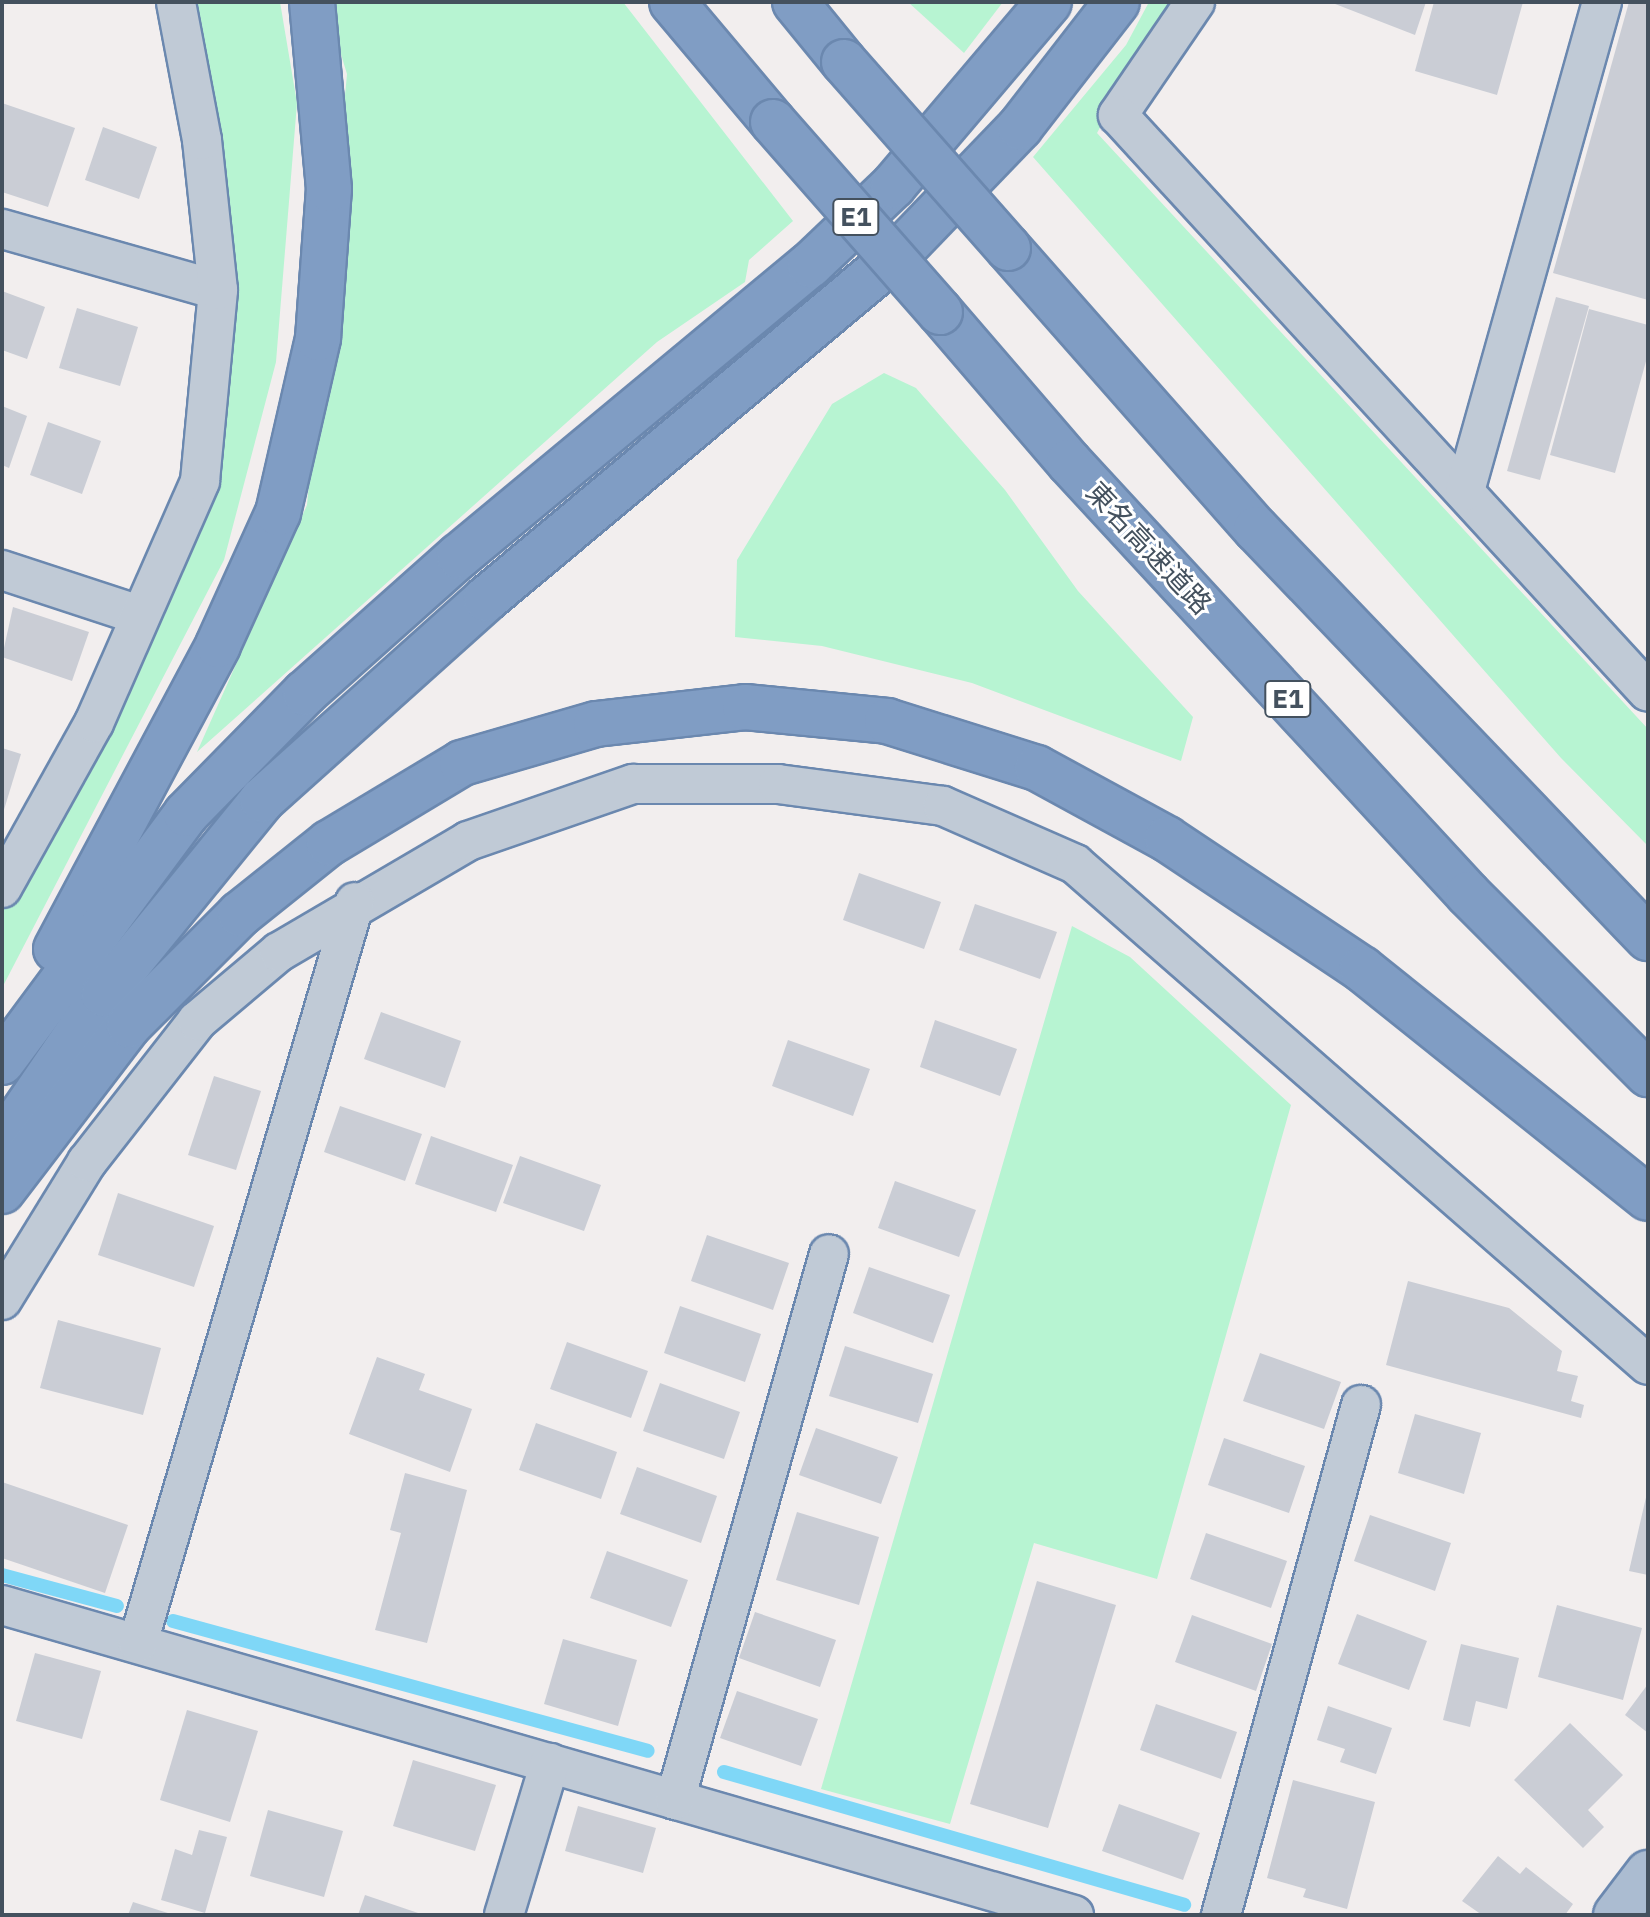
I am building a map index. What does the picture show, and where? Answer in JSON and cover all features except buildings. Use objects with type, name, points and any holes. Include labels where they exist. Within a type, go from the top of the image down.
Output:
[{"type":"highway","points":[[2,1050],[218,645],[278,513],[318,338],[329,189],[312,2]]},
{"type":"highway","name":"東名高速道路","points":[[672,2],[1069,462],[1446,870],[1648,1074]]},
{"type":"highway","points":[[795,2],[844,62],[1256,529],[1648,938]]},
{"type":"highway","points":[[808,2],[844,62]]},
{"type":"highway","points":[[2,1062],[186,814],[305,693],[459,556],[810,265],[903,175],[1049,2]]},
{"type":"highway","points":[[2,1145],[104,994],[262,800],[486,599],[894,258],[1020,127],[1117,2]]},
{"type":"highway","points":[[2,1191],[129,1025],[240,914],[329,843],[462,763],[596,724],[745,707],[887,721],[1037,768],[1154,831],[1362,969],[1648,1198]]},
{"type":"main road","points":[[1616,1915],[1648,1873]]},
{"type":"street","points":[[2,888],[94,723],[200,481],[218,290],[202,140],[176,2]]},
{"type":"street","points":[[1195,2],[1118,115],[1648,692]]},
{"type":"street","points":[[1465,491],[1602,2]]},
{"type":"street","points":[[2,229],[218,290]]},
{"type":"street","points":[[2,570],[139,615]]},
{"type":"street","points":[[2,1300],[87,1162],[197,1021],[279,952],[355,902],[468,841],[633,784],[778,784],[943,806],[1075,864],[1648,1365]]},
{"type":"street","points":[[138,1643],[355,902]]},
{"type":"street","points":[[675,1800],[829,1254]]},
{"type":"street","points":[[1221,1915],[1361,1405]]},
{"type":"street","points":[[2,1605],[1074,1915]]},
{"type":"street","points":[[504,1915],[550,1763]]},
{"type":"green space","points":[[179,2],[280,2],[297,103],[276,362],[224,560],[2,988],[2,885],[226,381]]},
{"type":"green space","points":[[325,2],[623,2],[793,221],[749,260],[745,282],[657,342],[197,752],[307,505],[347,74]]},
{"type":"green space","points":[[908,2],[1003,2],[964,53]]},
{"type":"green space","points":[[1149,2],[1170,2],[1097,133],[1648,729],[1648,846],[1561,758],[1033,157],[1126,45]]},
{"type":"green space","points":[[884,373],[916,388],[1005,490],[1078,591],[1193,717],[1181,761],[972,683],[822,646],[735,637],[737,560],[832,404]]},
{"type":"green space","points":[[1072,926],[1130,957],[1291,1105],[1157,1579],[1034,1543],[950,1824],[821,1789]]},
{"type":"waterway","points":[[2,1575],[117,1606]]},
{"type":"waterway","points":[[173,1621],[648,1751]]},
{"type":"waterway","points":[[724,1772],[1184,1905]]}]
